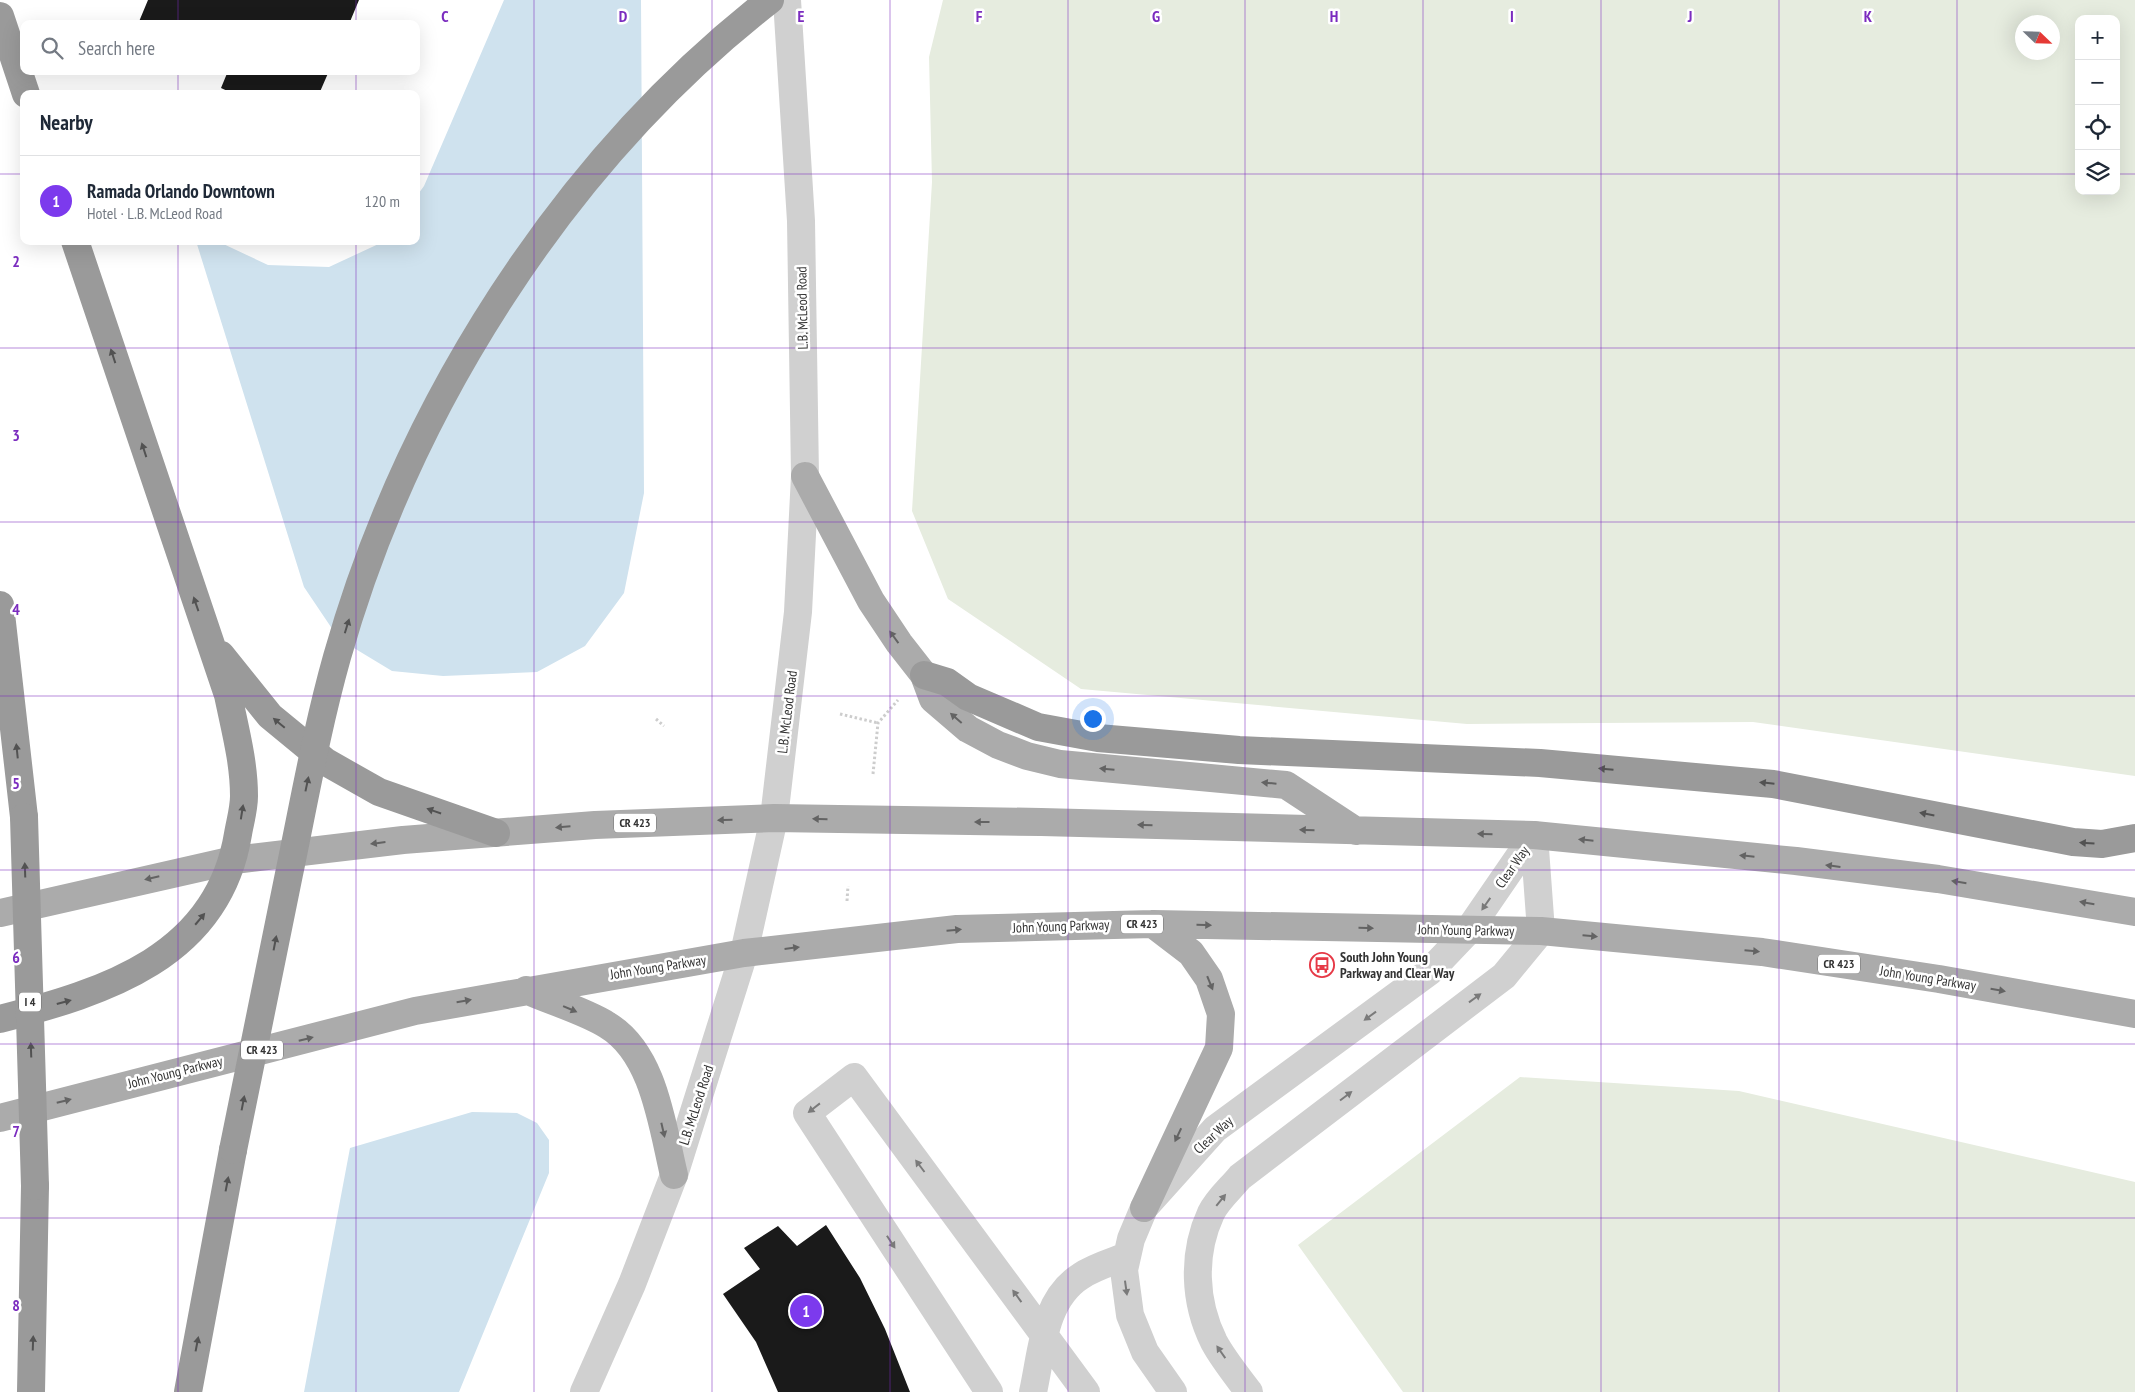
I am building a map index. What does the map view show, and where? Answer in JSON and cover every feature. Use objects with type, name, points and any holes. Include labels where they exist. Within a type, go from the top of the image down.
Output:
[{"type":"highway","points":[[188,1392],[233,1150],[301,814],[330,686],[355,600],[384,520],[447,390],[481,331],[518,273],[575,196],[602,162],[673,86],[770,0]]},
{"type":"highway","points":[[0,16],[25,90]]},
{"type":"highway","points":[[0,1019],[76,999],[128,977],[181,942],[216,900],[234,860],[244,798],[240,753],[228,695],[76,245]]},
{"type":"highway","name":"I 4","points":[[0,605],[24,817],[36,1186],[31,1392]]},
{"type":"highway","points":[[205,630],[230,667],[270,716],[326,762],[379,792],[496,833]]},
{"type":"highway","points":[[924,675],[947,682],[968,697],[1038,726],[1098,738],[1239,750],[1540,763],[1764,783],[2073,842],[2102,844],[2135,838]]},
{"type":"main road","points":[[805,476],[871,601],[898,643],[924,675],[934,699],[968,729],[998,745],[1026,756],[1060,764],[1286,785],[1356,831]]},
{"type":"main road","name":"CR 423","points":[[0,913],[234,860],[403,840],[595,825],[774,818],[1042,822],[1534,836],[1796,861],[1938,879],[2135,912]]},
{"type":"main road","points":[[1144,1208],[1219,1048],[1221,1014],[1209,979],[1191,953],[1153,924]]},
{"type":"main road","name":"John Young Parkway","points":[[0,1118],[415,1011],[744,953],[957,930],[1153,924],[1541,931],[1762,952],[1939,979],[2135,1014]]},
{"type":"main road","points":[[526,990],[608,1025],[639,1055],[654,1094],[674,1175]]},
{"type":"street","name":"L.B. McLeod Road","points":[[584,1392],[632,1284],[674,1175],[744,953],[774,818],[798,612],[805,476],[800,221],[787,0]]},
{"type":"street","name":"Clear Way","points":[[1173,1392],[1144,1352],[1130,1315],[1124,1270],[1130,1239],[1144,1208],[1215,1129],[1429,972],[1468,931],[1534,836]]},
{"type":"street","name":"Clear Way","points":[[1534,836],[1541,931]]},
{"type":"street","points":[[1249,1392],[1214,1343],[1202,1310],[1198,1278],[1200,1248],[1212,1212],[1240,1177],[1504,976],[1541,931]]},
{"type":"street","points":[[989,1392],[807,1113],[854,1076],[1086,1392]]},
{"type":"street","points":[[1033,1392],[1053,1305],[1063,1290],[1082,1275],[1127,1256]]},
{"type":"path","points":[[873,774],[878,723],[901,696]]},
{"type":"path","points":[[840,714],[878,723]]},
{"type":"path","points":[[656,719],[664,726]]},
{"type":"path","points":[[847,901],[848,886]]},
{"type":"shaded area","points":[[943,0],[2135,0],[2135,776],[1753,722],[1467,724],[1081,689],[948,599],[912,511],[932,182],[929,57]]},
{"type":"shaded area","points":[[1520,1077],[1739,1091],[2135,1182],[2135,1392],[1403,1392],[1298,1245]]},
{"type":"water","points":[[504,0],[641,0],[644,493],[624,593],[585,646],[537,672],[443,676],[392,671],[339,639],[304,587],[197,245],[226,245],[268,265],[329,267],[376,245],[420,245],[420,192]]},
{"type":"water","points":[[472,1112],[517,1113],[537,1123],[549,1140],[549,1173],[459,1392],[304,1392],[350,1148]]},
{"type":"building","points":[[148,0],[359,0],[351,20],[140,20]]},
{"type":"building","points":[[226,75],[327,75],[321,90],[225,90],[221,88]]},
{"type":"building","points":[[826,1225],[860,1278],[885,1329],[910,1392],[778,1392],[756,1342],[723,1294],[760,1269],[744,1248],[778,1226],[797,1246]]},
{"type":"place","name":"South John Young Parkway and Clear Way","points":[[1322,965]]},
{"type":"place","name":"Ramada Orlando Downtown","points":[[806,1311]]}]
